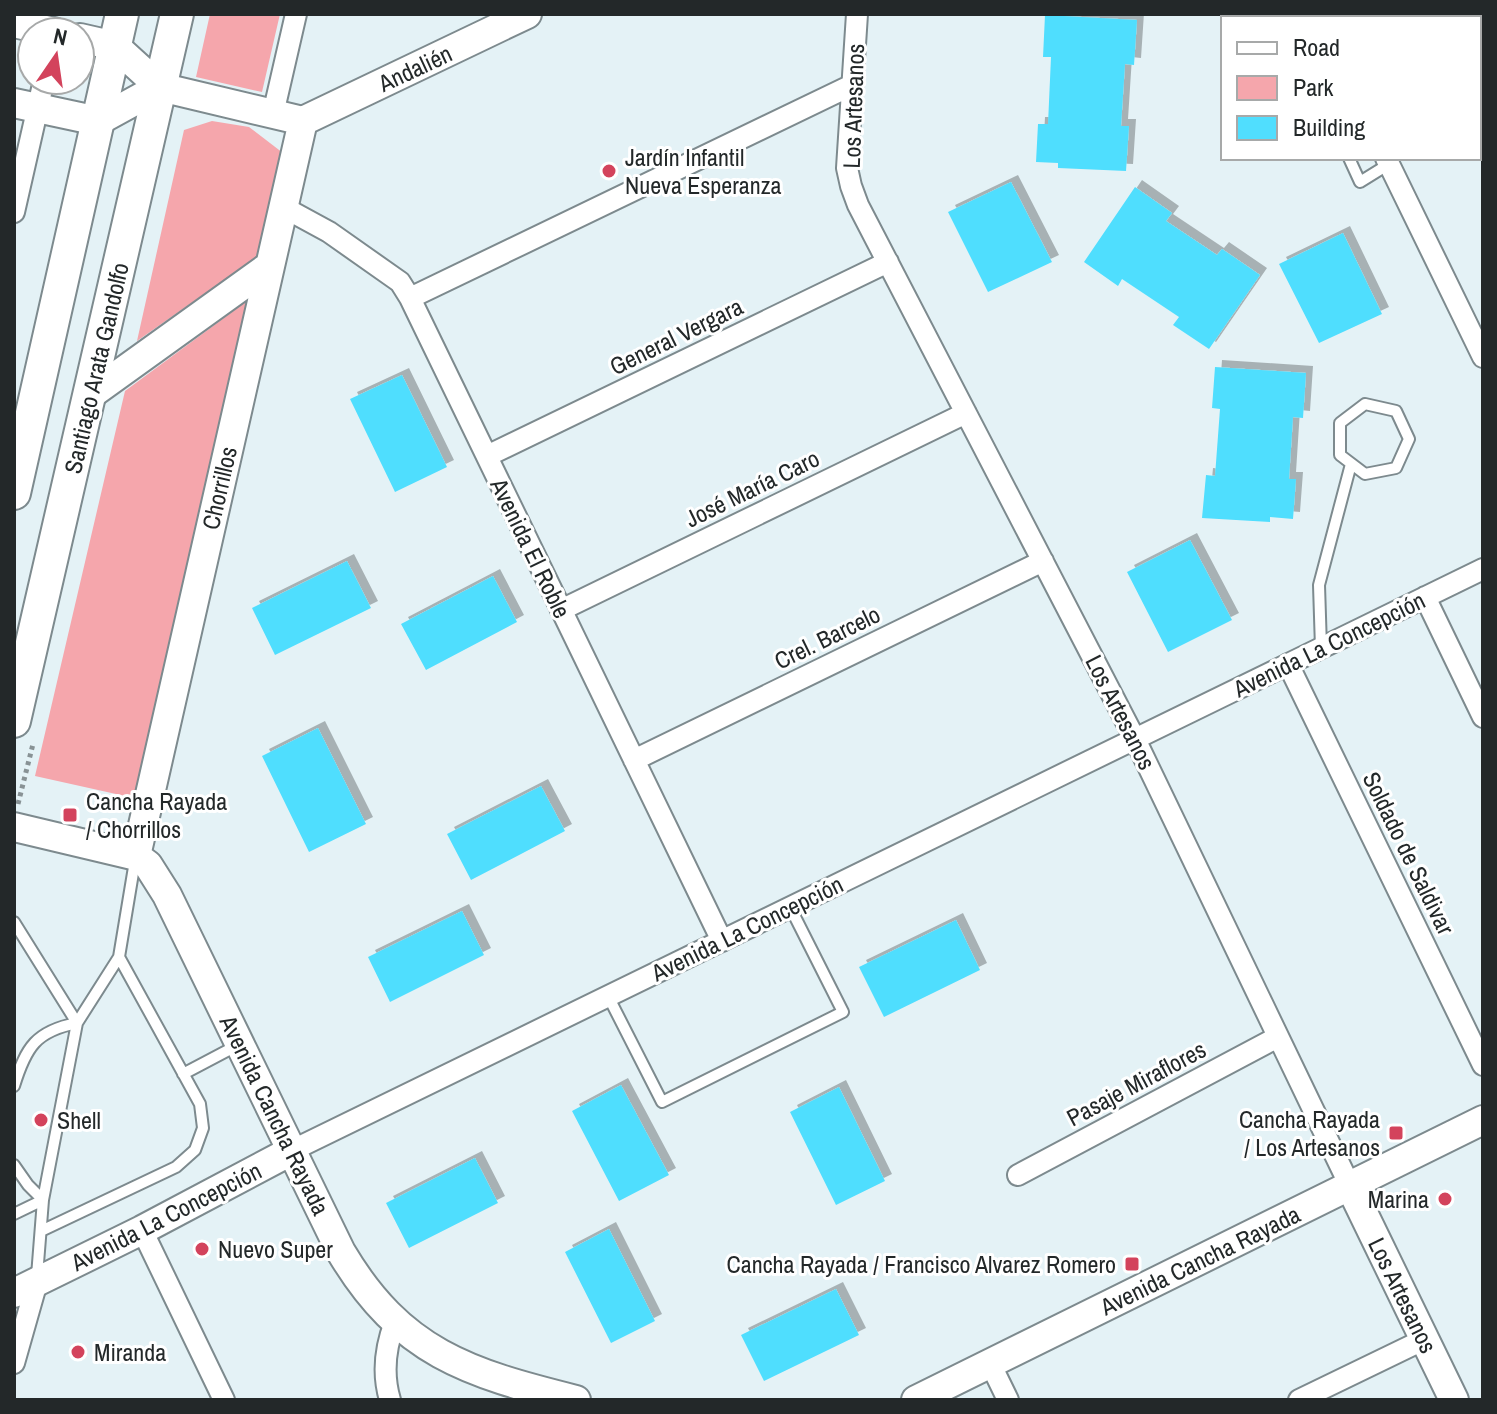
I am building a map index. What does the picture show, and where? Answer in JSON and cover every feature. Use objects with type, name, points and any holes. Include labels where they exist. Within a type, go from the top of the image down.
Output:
[{"type":"main road","points":[[14,493],[122,14]]},
{"type":"main road","name":"Santiago Arata Gandolfo","points":[[14,721],[177,14]]},
{"type":"street","points":[[273,114],[296,14]]},
{"type":"street","name":"Andalién","points":[[303,121],[494,23],[527,14]]},
{"type":"street","name":"Los Artesanos","points":[[857,14],[847,168],[858,205],[1135,739],[1454,1400]]},
{"type":"street","points":[[96,42],[115,46],[160,87],[303,121]]},
{"type":"street","points":[[410,298],[852,85]]},
{"type":"street","points":[[14,212],[26,105],[98,121],[160,87]]},
{"type":"street","name":"Chorrillos","points":[[136,856],[303,121]]},
{"type":"street","points":[[1387,161],[1483,357]]},
{"type":"street","name":"Avenida El Roble","points":[[283,207],[329,232],[400,282],[410,298],[722,941]]},
{"type":"street","name":"General Vergara","points":[[487,456],[888,262]]},
{"type":"street","points":[[90,395],[268,267]]},
{"type":"street","name":"José María Caro","points":[[561,610],[966,413]]},
{"type":"street","name":"Crel. Barcelo","points":[[634,760],[1043,561]]},
{"type":"street","name":"Avenida La Concepción","points":[[25,1288],[293,1150],[1483,569]]},
{"type":"street","points":[[1425,597],[1483,717]]},
{"type":"street","name":"Soldado de Saldivar","points":[[1288,664],[1483,1065]]},
{"type":"street","points":[[14,827],[136,856]]},
{"type":"street","name":"Avenida Cancha Rayada","points":[[136,856],[148,865],[167,895],[341,1252],[373,1298],[415,1338],[460,1364],[502,1381],[569,1399]]},
{"type":"street","name":"Pasaje Miraflores","points":[[1018,1175],[1278,1037]]},
{"type":"street","name":"Avenida Cancha Rayada","points":[[916,1400],[1483,1120]]},
{"type":"street","points":[[142,1230],[218,1398]]},
{"type":"street","points":[[14,1363],[25,1288]]},
{"type":"street","points":[[390,1400],[385,1353],[395,1322]]},
{"type":"street","points":[[1299,1400],[1425,1339]]},
{"type":"street","points":[[990,1363],[1008,1400]]},
{"type":"lane","points":[[1350,160],[1360,182],[1387,161]]},
{"type":"lane","points":[[1365,404],[1396,411],[1409,439],[1396,468],[1365,474],[1351,464],[1340,455],[1340,423],[1365,404]]},
{"type":"lane","points":[[1321,648],[1319,585],[1351,464]]},
{"type":"lane","points":[[25,1288],[41,1231],[43,1200],[77,1023],[119,957],[136,856]]},
{"type":"lane","points":[[608,996],[662,1102],[676,1096],[843,1012],[790,907]]},
{"type":"lane","points":[[14,922],[77,1023]]},
{"type":"lane","points":[[41,1231],[176,1167],[195,1150],[203,1128],[200,1104],[119,957]]},
{"type":"lane","points":[[14,1086],[23,1058],[38,1039],[56,1027],[77,1023]]},
{"type":"lane","points":[[183,1074],[241,1044]]},
{"type":"lane","points":[[14,1165],[43,1200]]},
{"type":"lane","points":[[14,1214],[43,1200]]},
{"type":"green space","points":[[210,14],[280,14],[262,92],[196,77]]},
{"type":"green space","points":[[212,121],[249,127],[283,153],[260,255],[137,341],[184,130]]},
{"type":"green space","points":[[251,298],[134,798],[35,776],[125,391]]},
{"type":"building","points":[[1045,15],[1137,20],[1134,65],[1125,64],[1121,126],[1129,126],[1126,171],[1058,168],[1058,163],[1036,162],[1038,124],[1048,124],[1051,57],[1043,57]]},
{"type":"building","points":[[1011,182],[1052,262],[988,292],[948,212]]},
{"type":"building","points":[[1135,187],[1172,213],[1166,221],[1217,255],[1222,249],[1260,275],[1209,349],[1173,325],[1179,317],[1122,279],[1118,286],[1084,262]]},
{"type":"building","points":[[1343,233],[1382,314],[1319,343],[1279,264]]},
{"type":"building","points":[[1215,367],[1306,373],[1303,418],[1293,417],[1289,479],[1296,479],[1293,519],[1270,517],[1270,522],[1202,518],[1206,475],[1215,476],[1220,409],[1212,408]]},
{"type":"building","points":[[402,375],[447,467],[395,492],[350,399]]},
{"type":"building","points":[[1190,540],[1232,620],[1168,652],[1127,572]]},
{"type":"building","points":[[347,561],[371,608],[275,655],[252,608]]},
{"type":"building","points":[[493,576],[517,622],[426,670],[401,624]]},
{"type":"building","points":[[318,728],[366,824],[309,852],[262,756]]},
{"type":"building","points":[[541,786],[565,831],[471,880],[447,834]]},
{"type":"building","points":[[462,911],[484,955],[390,1002],[368,957]]},
{"type":"building","points":[[956,920],[980,970],[884,1017],[859,967]]},
{"type":"building","points":[[621,1085],[669,1175],[619,1201],[572,1111]]},
{"type":"building","points":[[839,1087],[885,1181],[836,1205],[790,1112]]},
{"type":"building","points":[[475,1158],[498,1203],[409,1248],[386,1203]]},
{"type":"building","points":[[609,1229],[655,1321],[611,1343],[565,1252]]},
{"type":"building","points":[[836,1289],[859,1335],[764,1381],[741,1335]]},
{"type":"place","name":"Jardín Infantil Nueva Esperanza","points":[[609,171]]},
{"type":"place","name":"Cancha Rayada / Chorrillos","points":[[70,815]]},
{"type":"place","name":"Shell","points":[[41,1120]]},
{"type":"place","name":"Cancha Rayada / Los Artesanos","points":[[1396,1133]]},
{"type":"place","name":"Marina","points":[[1445,1199]]},
{"type":"place","name":"Nuevo Super","points":[[202,1249]]},
{"type":"place","name":"Cancha Rayada / Francisco Alvarez Romero","points":[[1132,1264]]},
{"type":"place","name":"Miranda","points":[[78,1352]]}]
